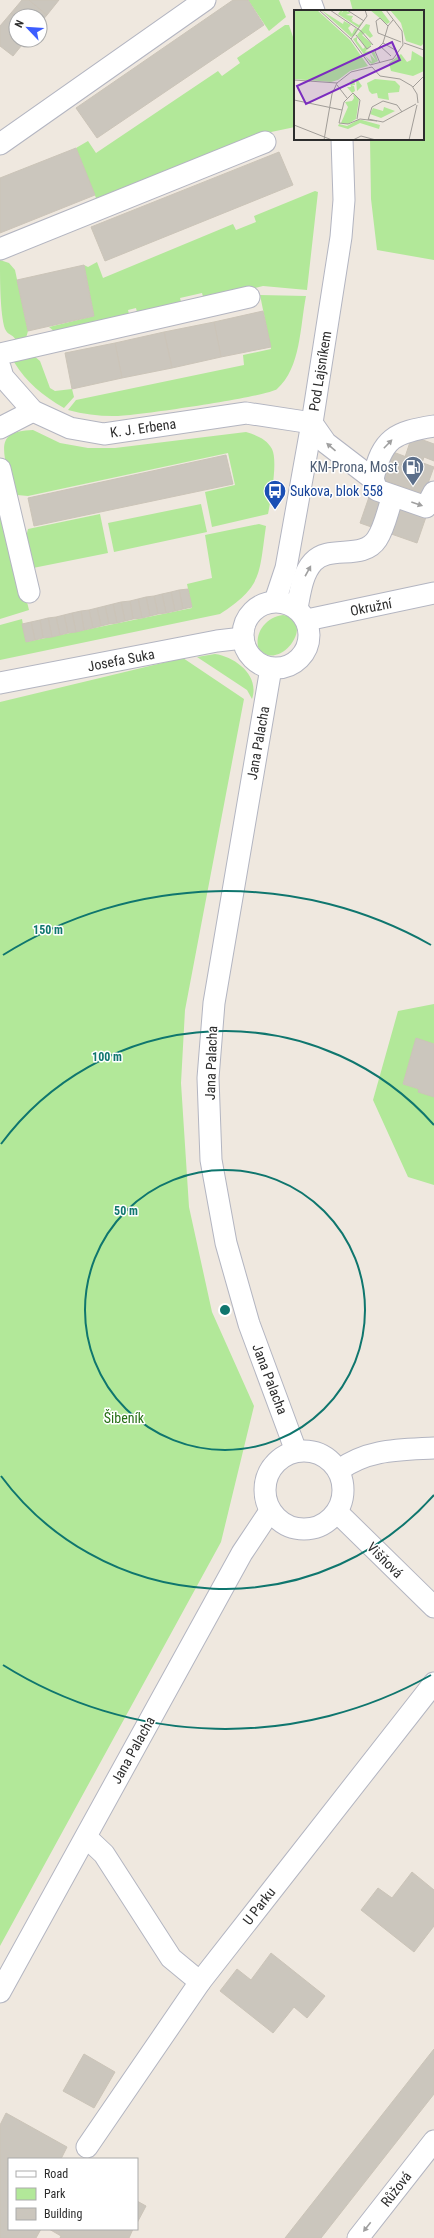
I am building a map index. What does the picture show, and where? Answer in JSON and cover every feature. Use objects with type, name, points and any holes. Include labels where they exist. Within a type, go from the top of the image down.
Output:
[{"type":"street","points":[[0,144],[205,0]]},
{"type":"street","points":[[310,0],[314,10]]},
{"type":"street","name":"Pod Lajsníkem","points":[[275,601],[286,568],[312,423],[341,237],[344,200],[342,140]]},
{"type":"street","points":[[0,249],[265,142]]},
{"type":"street","points":[[0,354],[249,297]]},
{"type":"street","name":"K. J. Erbena","points":[[0,367],[3,377],[33,411],[70,428],[104,434],[246,413],[312,423]]},
{"type":"street","points":[[0,428],[33,411]]},
{"type":"street","points":[[312,423],[326,443],[373,479],[377,490],[426,507],[434,492]]},
{"type":"street","points":[[373,479],[380,453],[394,438],[405,432],[434,426]]},
{"type":"street","points":[[0,469],[29,592]]},
{"type":"street","points":[[302,614],[285,602],[275,601],[265,603],[252,613],[244,627],[243,638],[246,649],[252,658],[260,665],[271,668],[281,668],[291,665],[306,652],[310,632],[302,614],[305,574],[313,561],[325,554],[366,550],[377,539],[393,496]]},
{"type":"street","name":"Okružní","points":[[302,614],[434,593]]},
{"type":"street","name":"Josefa Suka","points":[[0,683],[217,641],[243,638]]},
{"type":"street","name":"Jana Palacha","points":[[271,668],[214,1003],[208,1078],[211,1160],[226,1242],[249,1324],[296,1451]]},
{"type":"street","points":[[338,1470],[354,1459],[384,1451],[434,1448]]},
{"type":"street","points":[[308,1450],[320,1453],[331,1460],[338,1470],[344,1491],[336,1512],[328,1522],[316,1527],[303,1529],[290,1527],[279,1520],[270,1510],[266,1499],[265,1486],[268,1474],[274,1464],[284,1455],[296,1451],[308,1450]]},
{"type":"street","name":"Jana Palacha","points":[[0,1992],[242,1553],[270,1510]]},
{"type":"street","name":"Višňová","points":[[336,1512],[434,1607]]},
{"type":"street","name":"U Parku","points":[[87,2148],[200,1982],[434,1683]]},
{"type":"street","points":[[86,1837],[104,1854],[171,1958],[200,1982]]},
{"type":"street","name":"Růžová","points":[[358,2238],[434,2141]]},
{"type":"green space","points":[[248,0],[279,0],[286,17],[269,31]]},
{"type":"green space","points":[[350,0],[434,0],[434,260],[377,250],[371,199],[370,140],[424,140],[424,10],[353,10]]},
{"type":"green space","points":[[285,25],[289,25],[294,40],[294,127],[271,132],[98,203],[76,148],[88,141],[96,153],[218,71],[222,76],[240,63],[237,58]]},
{"type":"green space","points":[[315,191],[318,192],[307,290],[263,286],[204,300],[202,293],[180,298],[182,305],[138,316],[136,308],[128,310],[130,318],[55,332],[49,327],[94,316],[84,265],[88,267],[97,262],[103,278],[233,224],[236,230],[256,222],[254,216]]},
{"type":"green space","points":[[0,260],[9,263],[15,270],[28,331],[26,338],[17,343],[5,329],[3,322]]},
{"type":"green space","points":[[260,295],[306,296],[301,333],[295,358],[291,370],[277,389],[227,401],[171,410],[125,415],[96,415],[68,410],[76,400],[244,365],[243,355],[271,349]]},
{"type":"green space","points":[[34,356],[40,361],[50,388],[55,391],[72,389],[74,397],[64,408],[36,388],[24,376],[14,362]]},
{"type":"green space","points":[[33,430],[60,443],[88,448],[115,448],[246,432],[261,438],[270,446],[274,455],[273,480],[268,514],[212,527],[205,492],[235,485],[228,453],[28,496],[17,495],[11,486],[9,479],[4,445],[6,440],[15,433]]},
{"type":"green space","points":[[0,494],[29,610],[0,619]]},
{"type":"green space","points":[[201,504],[207,532],[114,552],[108,523]]},
{"type":"green space","points":[[100,514],[108,553],[33,568],[25,541],[28,529]]},
{"type":"green space","points":[[259,524],[266,526],[260,568],[256,578],[252,587],[244,595],[220,614],[0,660],[0,625],[22,619],[26,642],[192,608],[187,584],[212,578],[205,535]]},
{"type":"green space","points":[[283,615],[293,620],[297,627],[296,636],[291,644],[283,651],[275,655],[266,654],[258,647],[258,636],[260,630],[267,622],[277,616]]},
{"type":"green space","points":[[215,654],[238,663],[249,675],[253,683],[254,691],[252,699],[247,690],[197,657]]},
{"type":"green space","name":"Šibeník","points":[[183,658],[244,699],[185,1010],[181,1083],[189,1207],[212,1312],[254,1406],[221,1542],[0,1946],[0,702]]},
{"type":"green space","points":[[434,1004],[434,1044],[416,1039],[403,1084],[419,1089],[434,1097],[434,1185],[408,1177],[373,1100],[398,1011]]},
{"type":"building","points":[[22,0],[29,0],[39,8],[15,8]]},
{"type":"building","points":[[29,0],[59,0],[48,14],[48,8],[39,8]]},
{"type":"building","points":[[233,0],[248,0],[264,25],[97,138],[76,108]]},
{"type":"building","points":[[8,17],[8,48],[20,48],[13,56],[0,46],[0,26]]},
{"type":"building","points":[[76,148],[95,195],[0,233],[0,178]]},
{"type":"building","points":[[279,152],[293,185],[105,261],[91,227]]},
{"type":"building","points":[[84,265],[94,316],[28,331],[17,280]]},
{"type":"building","points":[[263,311],[271,347],[221,357],[214,322]]},
{"type":"building","points":[[214,322],[221,357],[172,368],[164,332]]},
{"type":"building","points":[[164,332],[172,368],[122,378],[115,343]]},
{"type":"building","points":[[115,343],[122,378],[72,389],[65,353]]},
{"type":"building","points":[[412,436],[434,444],[434,461],[424,457],[422,463],[405,457]]},
{"type":"building","points":[[393,452],[434,467],[424,494],[382,480]]},
{"type":"building","points":[[226,455],[233,484],[34,526],[28,498]]},
{"type":"building","points":[[386,481],[424,494],[426,517],[417,543],[360,523],[369,497],[379,500]]},
{"type":"building","points":[[188,589],[192,607],[183,609],[179,590]]},
{"type":"building","points":[[179,590],[183,609],[175,611],[171,592]]},
{"type":"building","points":[[171,592],[175,611],[166,613],[162,594]]},
{"type":"building","points":[[162,594],[166,613],[158,614],[154,596]]},
{"type":"building","points":[[154,596],[158,614],[150,616],[146,597]]},
{"type":"building","points":[[146,597],[150,616],[142,618],[138,599]]},
{"type":"building","points":[[138,599],[142,618],[133,619],[130,601]]},
{"type":"building","points":[[130,601],[133,619],[125,621],[121,602]]},
{"type":"building","points":[[121,602],[125,621],[117,623],[113,604]]},
{"type":"building","points":[[113,604],[117,623],[109,624],[105,606]]},
{"type":"building","points":[[105,606],[109,624],[101,626],[97,608]]},
{"type":"building","points":[[97,608],[101,626],[93,628],[89,610]]},
{"type":"building","points":[[89,610],[93,628],[84,630],[81,611]]},
{"type":"building","points":[[81,611],[84,630],[76,632],[72,613]]},
{"type":"building","points":[[72,613],[76,632],[68,633],[64,615]]},
{"type":"building","points":[[64,615],[68,633],[60,635],[56,617]]},
{"type":"building","points":[[56,617],[60,635],[52,637],[48,618]]},
{"type":"building","points":[[48,618],[52,637],[43,638],[40,620]]},
{"type":"building","points":[[40,620],[43,638],[35,640],[31,622]]},
{"type":"building","points":[[31,622],[35,640],[26,642],[22,624]]},
{"type":"building","points":[[416,1038],[434,1044],[434,1097],[418,1092],[419,1089],[403,1084]]},
{"type":"building","points":[[412,1872],[434,1890],[434,1926],[414,1952],[361,1910],[378,1888],[392,1898]]},
{"type":"building","points":[[271,1953],[325,1996],[307,2018],[294,2007],[273,2033],[220,1991],[237,1969],[251,1980]]},
{"type":"building","points":[[434,2049],[434,2094],[321,2238],[285,2238]]},
{"type":"building","points":[[84,2054],[115,2072],[94,2108],[63,2091]]},
{"type":"building","points":[[6,2113],[67,2147],[62,2158],[8,2158],[8,2230],[40,2230],[36,2238],[0,2238],[0,2125]]},
{"type":"building","points":[[138,2202],[146,2206],[138,2221]]},
{"type":"building","points":[[51,2230],[133,2230],[129,2238],[60,2238],[61,2236]]},
{"type":"place","name":"KM-Prona, Most","points":[[413,486]]},
{"type":"place","name":"Sukova, blok 558","points":[[275,510]]}]
